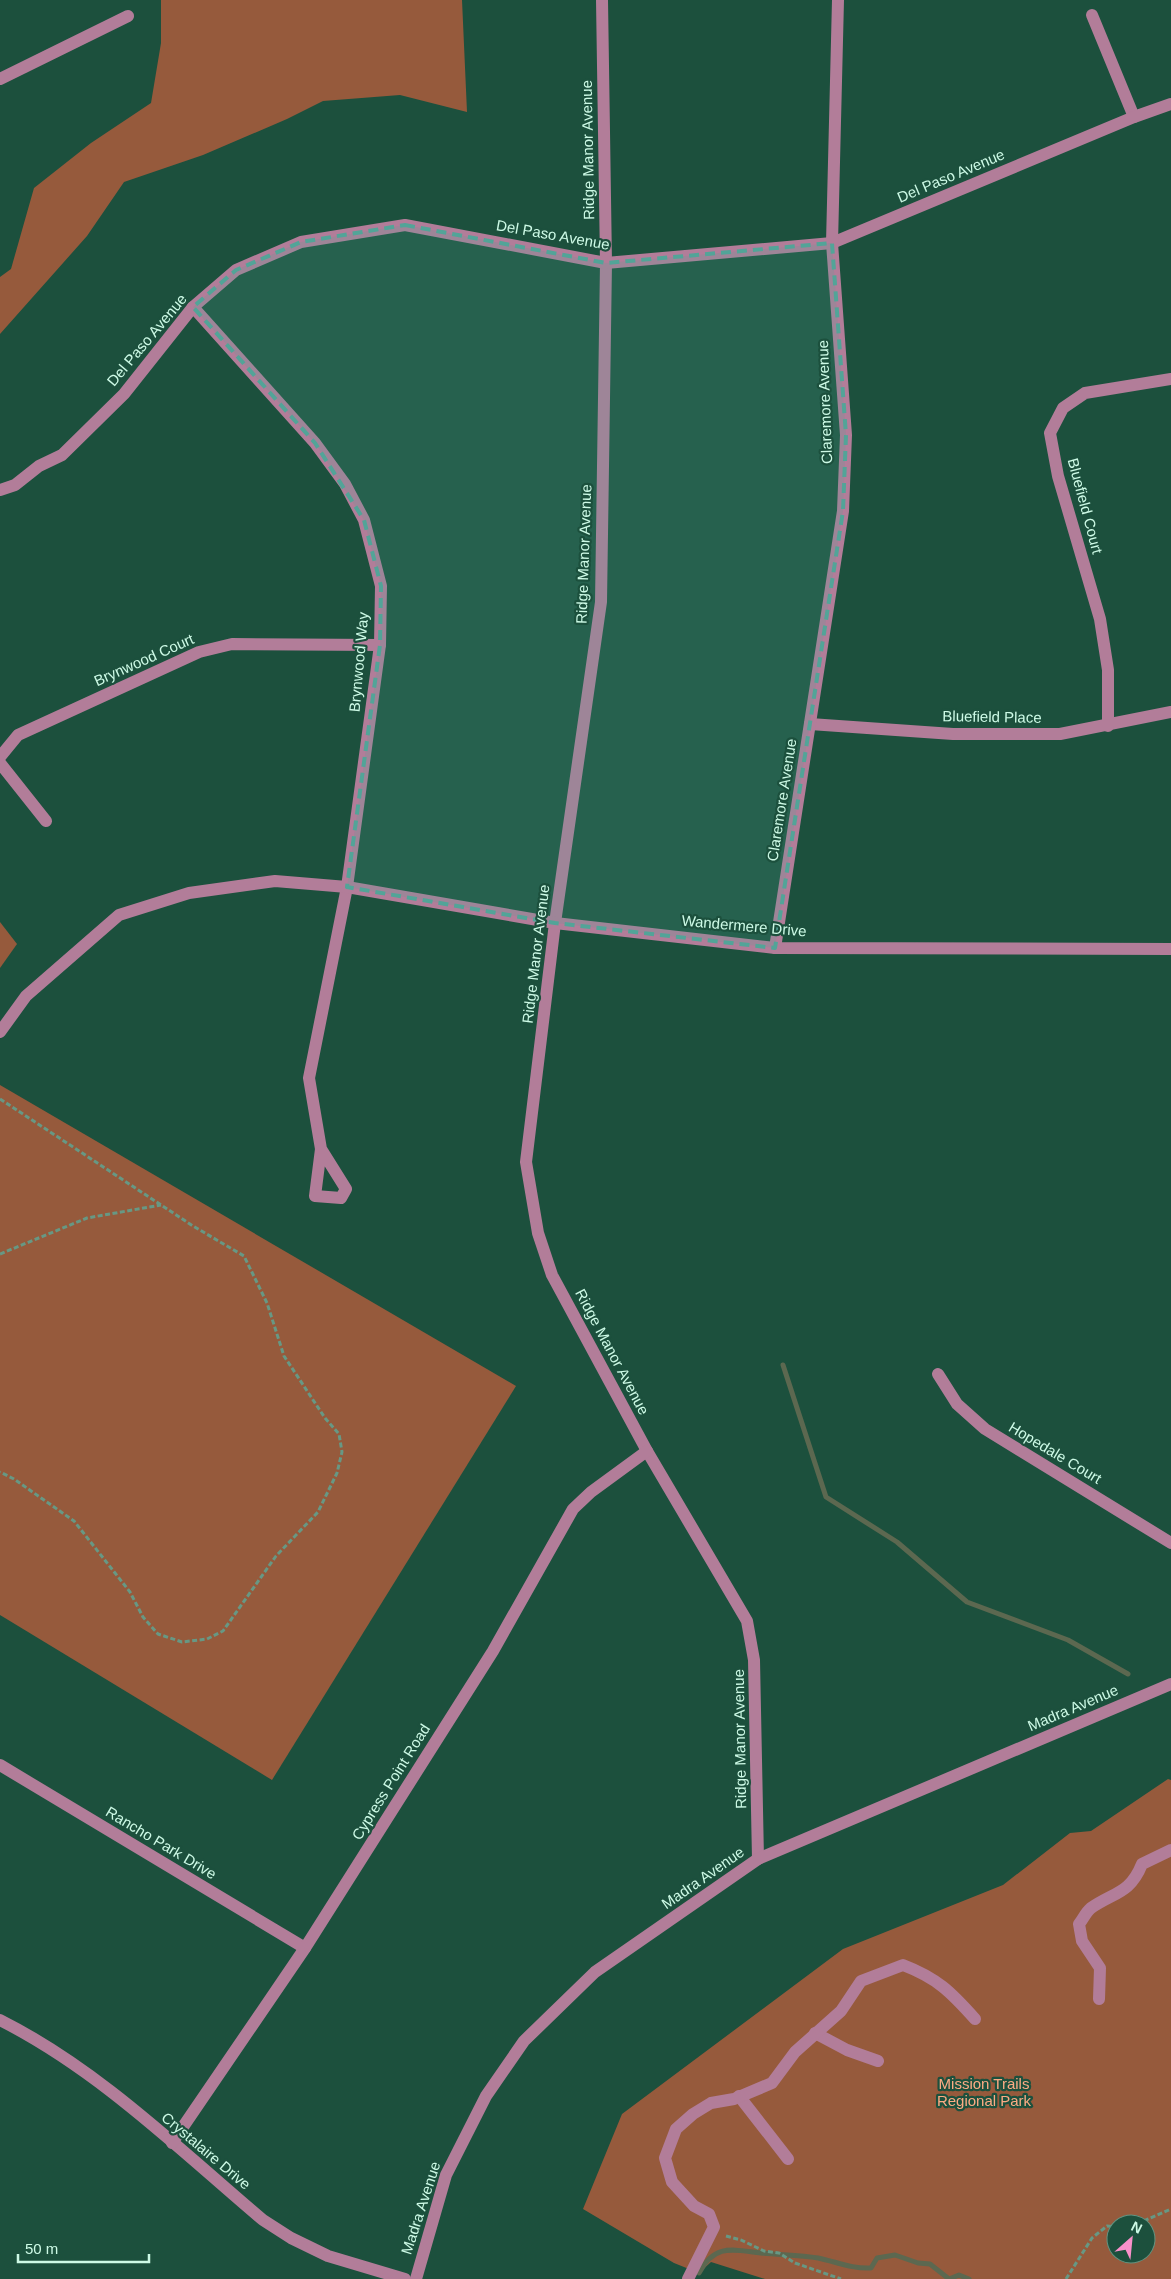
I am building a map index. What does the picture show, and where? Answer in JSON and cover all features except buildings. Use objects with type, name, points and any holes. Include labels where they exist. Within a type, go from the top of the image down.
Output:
[{"type":"street","name":"Ridge Manor Avenue","points":[[602,0],[606,263],[601,602],[556,923],[526,1162],[538,1233],[552,1275],[647,1451],[747,1621],[754,1660],[758,1859]]},
{"type":"street","name":"Claremore Avenue","points":[[775,948],[843,511],[846,435],[832,243],[838,0]]},
{"type":"street","points":[[1092,15],[1134,117]]},
{"type":"street","points":[[0,79],[128,16]]},
{"type":"street","name":"Del Paso Avenue","points":[[0,490],[15,485],[40,466],[62,455],[124,394],[193,307],[236,270],[301,242],[405,224],[606,263],[832,243],[1134,117],[1171,104]]},
{"type":"street","name":"Brynwood Way","points":[[193,307],[315,443],[349,491],[364,520],[381,586],[380,645],[347,887],[309,1078],[321,1150]]},
{"type":"street","name":"Bluefield Court","points":[[1108,726],[1108,670],[1100,619],[1058,476],[1050,432],[1063,408],[1085,393],[1171,379]]},
{"type":"street","name":"Brynwood Court","points":[[0,757],[18,734],[199,652],[232,644],[380,645]]},
{"type":"street","name":"Bluefield Place","points":[[810,724],[953,734],[1060,734],[1171,712]]},
{"type":"street","points":[[0,763],[46,821]]},
{"type":"street","name":"Wandermere Drive","points":[[0,1032],[26,996],[119,915],[189,894],[275,880],[347,887],[556,923],[775,948],[1171,949]]},
{"type":"street","name":"Hopedale Court","points":[[938,1374],[957,1404],[985,1429],[1171,1543]]},
{"type":"street","name":"Cypress Point Road","points":[[172,2143],[305,1948],[493,1650],[573,1509],[590,1492],[647,1451]]},
{"type":"street","name":"Madra Avenue","points":[[416,2279],[446,2175],[486,2096],[524,2041],[595,1972],[758,1859],[1171,1684]]},
{"type":"street","name":"Rancho Park Drive","points":[[0,1765],[305,1948]]},
{"type":"street","points":[[1099,1999],[1100,1968],[1082,1941],[1079,1924],[1089,1909],[1120,1892],[1136,1880],[1142,1864],[1171,1850]]},
{"type":"street","points":[[690,2274],[714,2227],[709,2214],[694,2206],[672,2182],[665,2158],[676,2129],[693,2114],[711,2103],[740,2096],[772,2083],[795,2052],[841,2011],[861,1981],[903,1965],[928,1974],[957,1999],[975,2019]]},
{"type":"street","name":"Crystalaire Drive","points":[[0,2020],[61,2054],[96,2079],[263,2220],[291,2238],[328,2256],[405,2279]]},
{"type":"street","points":[[815,2034],[847,2050],[878,2061]]},
{"type":"street","points":[[740,2096],[788,2159]]},
{"type":"path","points":[[0,1099],[244,1256],[267,1303],[284,1356],[325,1418],[340,1434],[342,1452],[337,1473],[318,1512],[276,1556],[223,1631],[207,1639],[182,1642],[158,1634],[144,1617],[130,1592],[74,1520],[14,1479],[0,1472]]},
{"type":"path","points":[[0,1254],[87,1218],[162,1205]]},
{"type":"path","points":[[1156,2216],[1171,2209]]},
{"type":"path","points":[[1066,2279],[1092,2238],[1106,2227]]},
{"type":"path","points":[[708,2239],[723,2236],[741,2240],[764,2251],[779,2253],[795,2263],[841,2279]]},
{"type":"highlighted area","points":[[405,225],[606,263],[832,243],[846,435],[843,511],[775,948],[555,923],[347,887],[380,645],[381,586],[364,520],[315,443],[193,307],[236,270],[301,242]]},
{"type":"green space","points":[[161,0],[462,0],[467,112],[400,95],[323,101],[287,119],[203,155],[124,182],[87,236],[0,334],[0,277],[11,269],[34,188],[91,143],[151,103],[161,43]]},
{"type":"green space","points":[[0,922],[17,944],[0,968]]},
{"type":"green space","points":[[0,1085],[516,1386],[272,1780],[0,1615]]},
{"type":"green space","name":"Mission Trails Regional Park","points":[[1168,1779],[1171,1780],[1171,2279],[765,2279],[711,2262],[699,2273],[674,2263],[583,2209],[622,2114],[843,1949],[1003,1885],[1070,1833],[1091,1831]]},
{"type":"waterway","points":[[783,1365],[826,1497],[897,1542],[967,1602],[1068,1640],[1128,1674]]},
{"type":"waterway","points":[[699,2273],[705,2263],[712,2257],[718,2253],[733,2250],[811,2257],[864,2268],[871,2268],[877,2258],[895,2255],[918,2263],[930,2264],[949,2279],[959,2275],[969,2279]]}]
